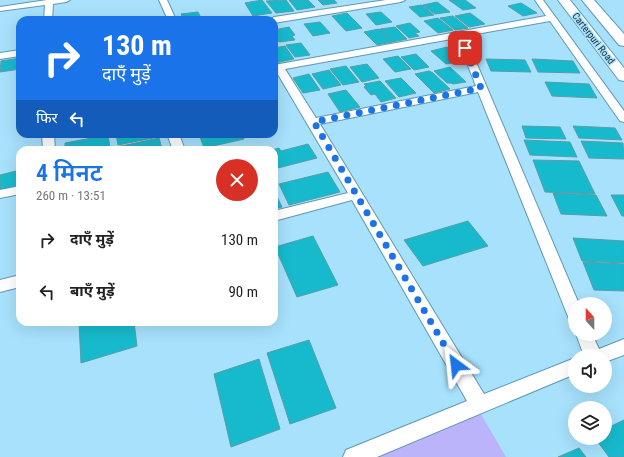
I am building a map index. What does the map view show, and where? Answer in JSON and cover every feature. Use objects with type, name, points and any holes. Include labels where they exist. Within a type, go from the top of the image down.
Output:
[{"type":"main road","name":"Carterpuri Road","points":[[564,0],[624,77]]},
{"type":"main road","name":"Carterpuri Road","points":[[588,0],[624,42]]},
{"type":"street","points":[[0,9],[66,0]]},
{"type":"street","points":[[163,0],[170,16]]},
{"type":"street","points":[[278,19],[401,0]]},
{"type":"street","points":[[539,0],[624,119]]},
{"type":"street","points":[[48,16],[49,2]]},
{"type":"street","points":[[278,67],[551,18]]},
{"type":"street","points":[[460,35],[568,297]]},
{"type":"street","points":[[0,56],[16,54]]},
{"type":"street","points":[[278,70],[314,122],[479,404]]},
{"type":"street","points":[[314,122],[481,88]]},
{"type":"street","points":[[0,194],[16,191]]},
{"type":"street","points":[[278,215],[356,195]]},
{"type":"street","points":[[0,286],[16,282]]},
{"type":"street","points":[[612,352],[624,347]]},
{"type":"street","points":[[353,457],[568,369]]},
{"type":"shaded area","points":[[479,411],[506,457],[371,457]]},
{"type":"building","points":[[262,0],[272,13],[253,16],[245,3]]},
{"type":"building","points":[[286,0],[294,11],[276,13],[266,1]]},
{"type":"building","points":[[289,0],[308,0],[315,7],[297,10]]},
{"type":"building","points":[[318,0],[334,0],[337,3],[323,5]]},
{"type":"building","points":[[449,0],[465,0],[476,8],[463,10]]},
{"type":"building","points":[[437,2],[450,12],[435,14],[423,5]]},
{"type":"building","points":[[521,3],[537,13],[523,16],[508,6]]},
{"type":"building","points":[[422,5],[434,15],[420,17],[409,7]]},
{"type":"building","points":[[198,12],[200,16],[182,16],[181,14]]},
{"type":"building","points":[[381,12],[392,22],[376,25],[366,14]]},
{"type":"building","points":[[347,13],[362,28],[346,31],[332,16]]},
{"type":"building","points":[[470,13],[485,24],[469,27],[455,16]]},
{"type":"building","points":[[453,16],[468,28],[455,30],[440,18]]},
{"type":"building","points":[[438,18],[453,30],[438,33],[424,21]]},
{"type":"building","points":[[320,22],[330,33],[313,36],[304,24]]},
{"type":"building","points":[[410,23],[420,32],[415,33],[419,36],[409,38],[396,26]]},
{"type":"building","points":[[289,27],[295,35],[292,36],[295,40],[279,42],[278,29]]},
{"type":"building","points":[[395,27],[407,39],[392,42],[380,29]]},
{"type":"building","points":[[379,29],[392,42],[377,45],[364,32]]},
{"type":"building","points":[[301,43],[310,55],[295,57],[286,45]]},
{"type":"building","points":[[285,46],[294,59],[278,62],[278,47]]},
{"type":"building","points":[[447,47],[463,61],[446,64],[431,51]]},
{"type":"building","points":[[416,54],[429,67],[414,70],[401,57]]},
{"type":"building","points":[[398,56],[411,69],[395,72],[383,59]]},
{"type":"building","points":[[16,59],[16,70],[0,72],[1,61]]},
{"type":"building","points":[[486,59],[525,60],[531,72],[491,71]]},
{"type":"building","points":[[532,59],[573,61],[580,73],[538,72]]},
{"type":"building","points":[[367,64],[379,78],[362,82],[350,67]]},
{"type":"building","points":[[346,66],[359,82],[343,85],[330,69]]},
{"type":"building","points":[[450,67],[466,82],[453,84],[447,83],[434,71]]},
{"type":"building","points":[[329,70],[341,85],[323,89],[312,74]]},
{"type":"building","points":[[429,71],[450,89],[434,93],[415,74]]},
{"type":"building","points":[[309,74],[320,90],[303,93],[293,78]]},
{"type":"building","points":[[401,78],[416,93],[399,97],[385,81]]},
{"type":"building","points":[[380,81],[396,98],[381,102],[375,94],[371,95],[364,87],[366,86],[364,84]]},
{"type":"building","points":[[545,82],[589,84],[597,98],[552,96]]},
{"type":"building","points":[[346,90],[360,107],[340,112],[328,94]]},
{"type":"building","points":[[522,126],[560,127],[566,139],[526,138]]},
{"type":"building","points":[[573,126],[615,128],[622,140],[579,138]]},
{"type":"building","points":[[92,138],[108,138],[110,146],[65,146],[65,143]]},
{"type":"building","points":[[117,138],[153,138],[118,145]]},
{"type":"building","points":[[159,138],[161,146],[122,146]]},
{"type":"building","points":[[200,138],[244,139],[213,146],[203,146]]},
{"type":"building","points":[[524,140],[570,142],[577,157],[530,155]]},
{"type":"building","points":[[581,141],[623,143],[624,159],[589,158]]},
{"type":"building","points":[[308,144],[317,158],[278,168],[278,148],[281,151]]},
{"type":"building","points":[[533,160],[579,161],[595,194],[545,192]]},
{"type":"building","points":[[16,171],[16,187],[0,190],[0,175]]},
{"type":"building","points":[[328,172],[340,192],[289,205],[279,184]]},
{"type":"building","points":[[553,193],[596,195],[607,216],[561,214]]},
{"type":"building","points":[[611,195],[624,195],[624,216],[622,216]]},
{"type":"building","points":[[278,199],[282,207],[278,208]]},
{"type":"building","points":[[468,221],[488,246],[423,266],[404,240]]},
{"type":"building","points":[[313,236],[338,285],[297,297],[278,254],[278,246]]},
{"type":"building","points":[[573,238],[624,241],[624,263],[582,261]]},
{"type":"building","points":[[583,262],[624,264],[624,291],[594,290]]},
{"type":"building","points":[[79,326],[134,326],[137,346],[81,363]]},
{"type":"building","points":[[309,340],[336,408],[290,424],[267,353]]},
{"type":"building","points":[[259,359],[280,429],[231,447],[214,374]]},
{"type":"building","points":[[624,420],[624,457],[609,457],[600,445],[612,445],[612,426]]},
{"type":"building","points":[[579,448],[586,457],[558,457]]},
{"type":"route","points":[[456,365],[314,122],[481,88],[465,48]]}]
